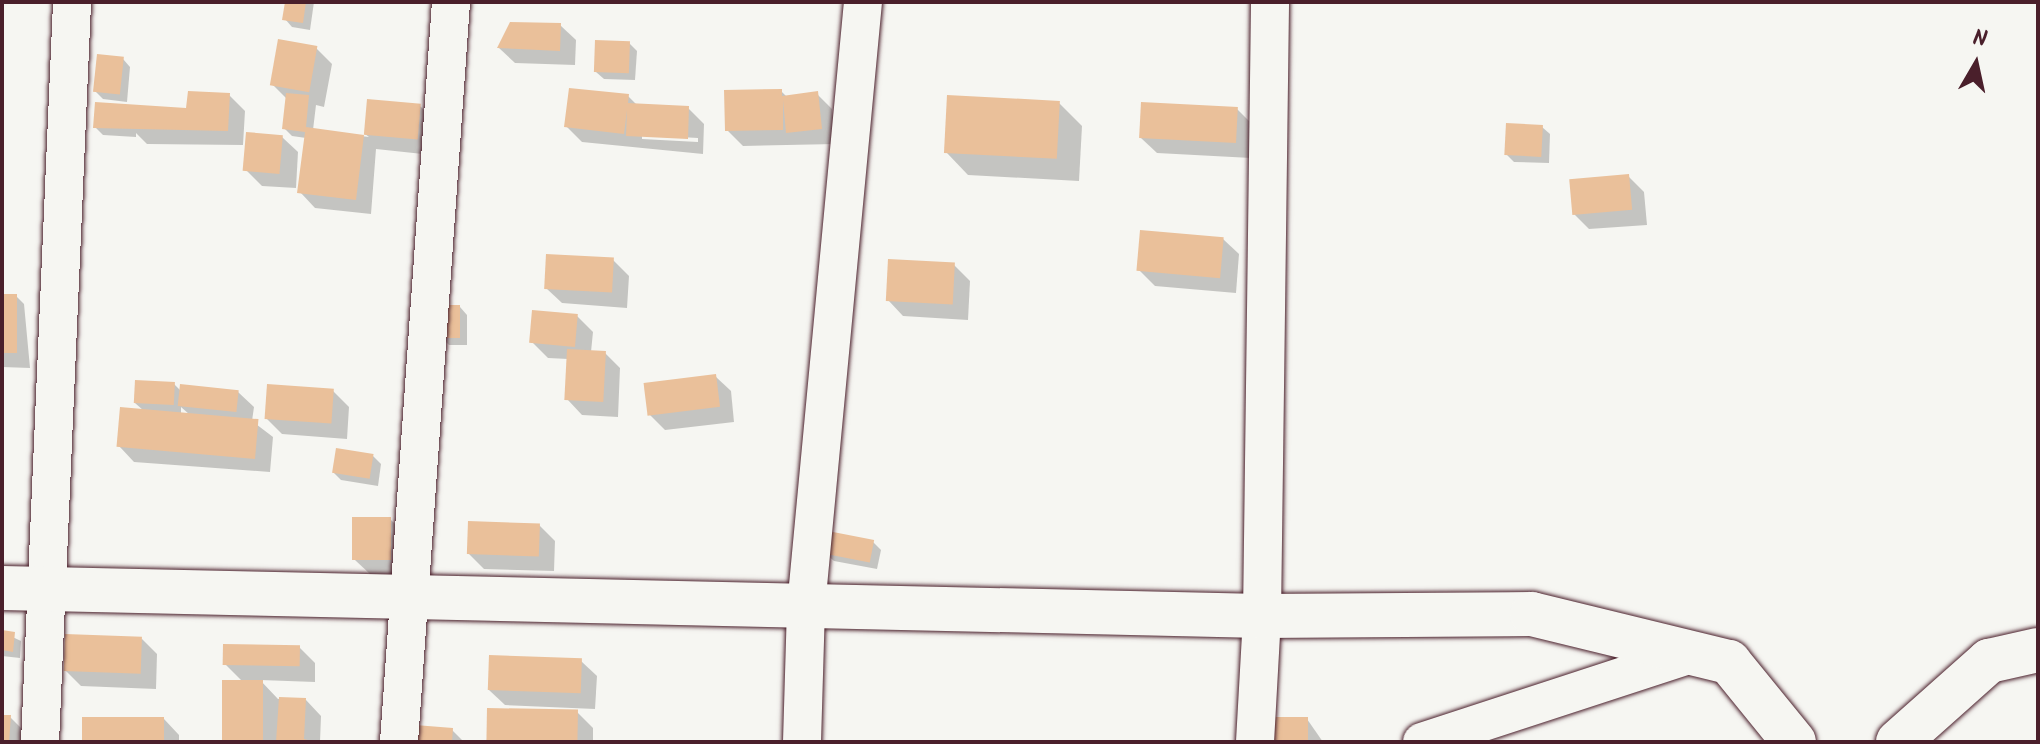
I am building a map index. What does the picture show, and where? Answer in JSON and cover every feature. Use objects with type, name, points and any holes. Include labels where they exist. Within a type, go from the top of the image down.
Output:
[{"type":"street","points":[[40,742],[23,590],[72,2]]},
{"type":"street","points":[[399,742],[451,2]]},
{"type":"street","points":[[802,742],[806,607],[863,2]]},
{"type":"street","points":[[1255,742],[1262,616],[1270,2]]},
{"type":"street","points":[[23,590],[1262,616],[1532,614],[1729,662],[1794,742]]},
{"type":"street","points":[[1898,742],[1989,661],[2038,650]]},
{"type":"street","points":[[1422,742],[1692,654]]},
{"type":"building","points":[[285,2],[306,2],[303,23],[282,20]]},
{"type":"building","points":[[510,22],[561,23],[560,51],[497,48]]},
{"type":"building","points":[[278,39],[317,46],[309,92],[270,85]]},
{"type":"building","points":[[595,40],[630,41],[629,73],[594,72]]},
{"type":"building","points":[[97,54],[124,57],[120,95],[93,92]]},
{"type":"building","points":[[569,88],[629,94],[628,103],[689,106],[688,139],[626,136],[627,110],[624,134],[564,127]]},
{"type":"building","points":[[782,89],[782,96],[818,91],[822,129],[786,133],[783,100],[783,130],[725,131],[724,90]]},
{"type":"building","points":[[188,91],[230,93],[228,131],[93,128],[95,102],[186,108]]},
{"type":"building","points":[[286,93],[309,95],[306,127],[364,135],[356,200],[297,193],[305,132],[282,129]]},
{"type":"building","points":[[947,95],[1060,101],[1057,159],[944,153]]},
{"type":"building","points":[[367,99],[421,104],[418,140],[364,135]]},
{"type":"building","points":[[1141,102],[1238,107],[1236,143],[1139,138]]},
{"type":"building","points":[[1506,123],[1543,125],[1541,157],[1504,155]]},
{"type":"building","points":[[246,132],[283,135],[279,174],[243,171]]},
{"type":"building","points":[[1629,174],[1632,210],[1572,215],[1569,179]]},
{"type":"building","points":[[1140,230],[1224,237],[1220,278],[1136,271]]},
{"type":"building","points":[[546,254],[614,258],[612,293],[544,289]]},
{"type":"building","points":[[888,259],[955,263],[953,304],[886,301]]},
{"type":"building","points":[[2,294],[17,294],[17,353],[2,353]]},
{"type":"building","points":[[440,305],[460,305],[460,338],[440,338]]},
{"type":"building","points":[[532,310],[578,314],[575,347],[529,343]]},
{"type":"building","points":[[567,349],[606,351],[603,402],[564,400]]},
{"type":"building","points":[[716,374],[720,407],[648,416],[644,383]]},
{"type":"building","points":[[135,380],[175,382],[174,405],[134,403]]},
{"type":"building","points":[[180,384],[239,390],[236,412],[178,406]]},
{"type":"building","points":[[267,384],[334,389],[331,424],[265,419]]},
{"type":"building","points":[[120,407],[258,419],[255,459],[117,447]]},
{"type":"building","points":[[336,448],[374,454],[370,479],[332,473]]},
{"type":"building","points":[[352,517],[391,517],[391,560],[352,560]]},
{"type":"building","points":[[468,521],[540,524],[539,556],[467,554]]},
{"type":"building","points":[[828,531],[874,540],[870,563],[824,554]]},
{"type":"building","points":[[2,630],[15,632],[13,652],[2,650]]},
{"type":"building","points":[[65,634],[142,637],[141,674],[64,671]]},
{"type":"building","points":[[223,644],[300,645],[300,666],[223,665]]},
{"type":"building","points":[[489,655],[582,658],[581,693],[488,690]]},
{"type":"building","points":[[222,680],[263,680],[263,742],[222,742]]},
{"type":"building","points":[[279,697],[306,698],[304,739],[314,742],[276,742]]},
{"type":"building","points":[[487,708],[578,710],[577,742],[486,742]]},
{"type":"building","points":[[2,715],[11,715],[9,742],[2,742]]},
{"type":"building","points":[[82,717],[164,717],[164,742],[82,742]]},
{"type":"building","points":[[1269,717],[1308,717],[1308,742],[1269,742]]},
{"type":"building","points":[[415,725],[453,728],[452,742],[414,742]]}]
